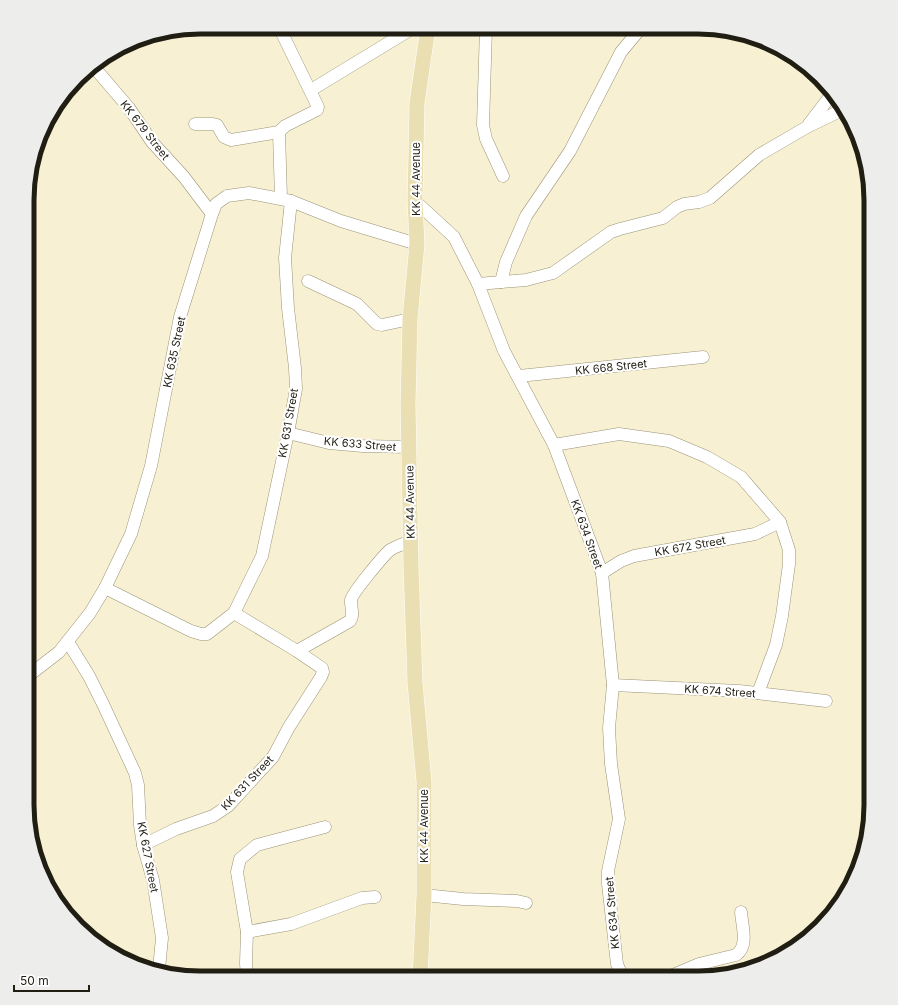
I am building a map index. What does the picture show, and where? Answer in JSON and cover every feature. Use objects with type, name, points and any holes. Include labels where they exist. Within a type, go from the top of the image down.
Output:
[{"type":"main road","name":"KK 44 Avenue","points":[[420,971],[424,895],[424,782],[415,683],[410,542],[408,404],[410,319],[417,244],[415,201],[417,103],[427,34]]},
{"type":"street","points":[[195,124],[217,125],[224,137],[231,140],[280,132],[285,126],[317,110],[318,107],[311,90],[283,34]]},
{"type":"street","points":[[311,90],[403,34]]},
{"type":"street","points":[[486,34],[483,125],[486,139],[503,176]]},
{"type":"street","points":[[501,282],[506,262],[526,216],[570,151],[621,52],[636,34]]},
{"type":"street","name":"KK 679 Street","points":[[97,70],[129,108],[152,142],[184,177],[212,214]]},
{"type":"street","points":[[807,127],[829,98]]},
{"type":"street","points":[[478,284],[526,280],[552,273],[611,232],[663,218],[677,207],[684,204],[699,202],[710,198],[759,155],[807,127],[838,112]]},
{"type":"street","name":"KK 631 Street","points":[[106,588],[192,631],[207,634],[234,613],[262,556],[296,389],[288,308],[285,258],[286,200],[280,132]]},
{"type":"street","name":"KK 635 Street","points":[[34,671],[59,652],[90,613],[106,588],[131,534],[150,466],[180,317],[216,204],[227,196],[249,192],[286,200],[341,221],[417,244]]},
{"type":"street","name":"KK 634 Street","points":[[415,201],[454,237],[478,284],[504,351],[519,376],[554,445],[602,573],[613,685],[609,728],[611,764],[619,819],[608,871],[608,884],[617,964],[620,971]]},
{"type":"street","points":[[308,281],[357,304],[377,324],[382,325],[410,319]]},
{"type":"street","name":"KK 668 Street","points":[[519,376],[703,357]]},
{"type":"street","name":"KK 633 Street","points":[[288,433],[329,443],[363,446],[409,447]]},
{"type":"street","points":[[554,445],[619,434],[669,441],[707,457],[741,477],[780,522],[789,550],[789,564],[782,616],[776,645],[758,693]]},
{"type":"street","name":"KK 672 Street","points":[[602,573],[621,561],[634,556],[755,534],[780,522]]},
{"type":"street","points":[[297,651],[350,621],[352,616],[351,600],[359,588],[390,550],[410,542]]},
{"type":"street","name":"KK 631 Street","points":[[143,845],[176,829],[213,816],[228,806],[273,757],[323,672],[322,668],[297,651],[234,613]]},
{"type":"street","name":"KK 627 Street","points":[[68,642],[104,704],[135,773],[138,785],[140,825],[143,845],[153,880],[162,938],[159,966]]},
{"type":"street","name":"KK 674 Street","points":[[613,685],[711,689],[826,701]]},
{"type":"street","points":[[247,971],[247,932],[237,880],[240,859],[257,845],[325,827]]},
{"type":"street","points":[[424,895],[462,899],[517,901],[526,903]]},
{"type":"street","points":[[247,932],[292,924],[362,898],[375,896]]},
{"type":"street","points":[[682,971],[699,964],[736,955],[740,952],[743,947],[744,940],[741,912]]}]
